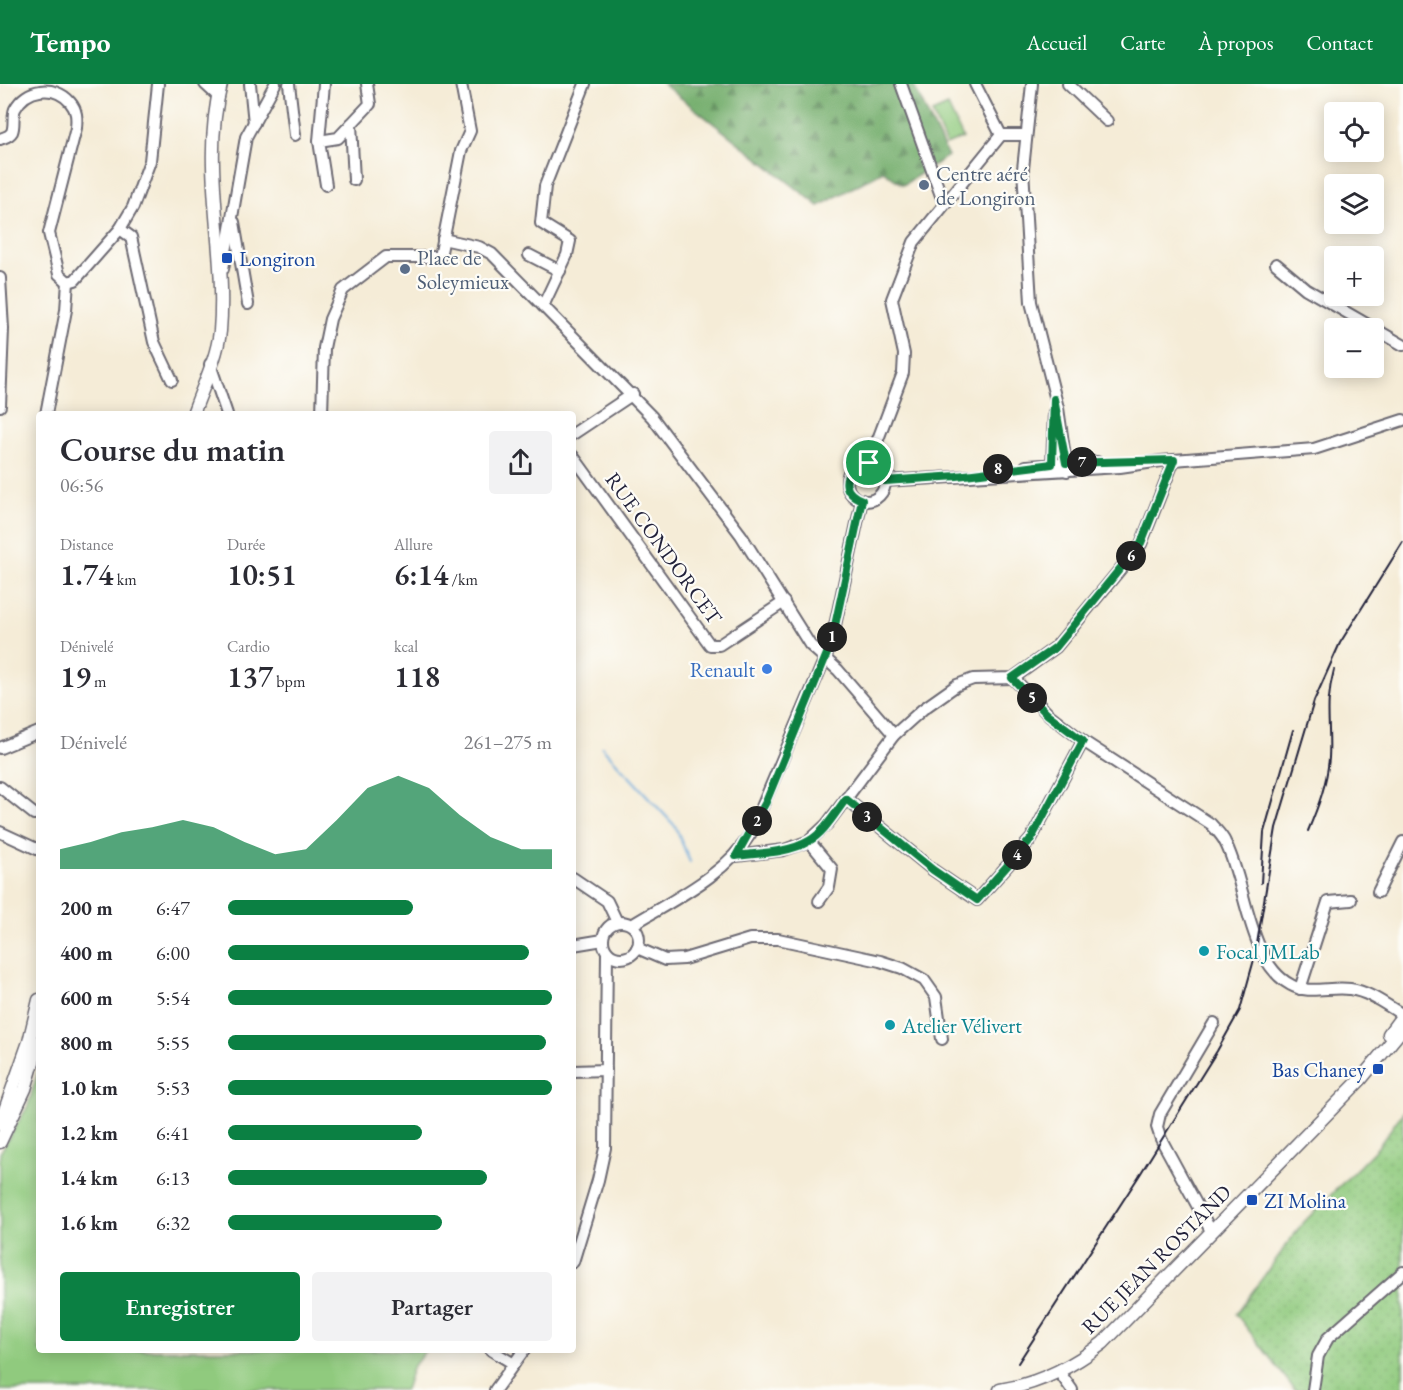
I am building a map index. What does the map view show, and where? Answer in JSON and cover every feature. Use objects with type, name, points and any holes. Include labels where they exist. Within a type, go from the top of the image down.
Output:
[{"type":"main road","points":[[194,411],[219,333],[222,275],[214,180],[214,140],[220,90]]},
{"type":"main road","points":[[0,1125],[4,1107],[29,1042],[36,1013]]},
{"type":"main road","name":"RUE JEAN ROSTAND","points":[[1319,1121],[1403,1015]]},
{"type":"main road","name":"RUE JEAN ROSTAND","points":[[1000,1390],[1016,1388],[1060,1373],[1103,1343],[1361,1079],[1403,1028]]},
{"type":"main road","points":[[0,1142],[25,1089],[36,1052]]},
{"type":"street","points":[[68,282],[80,277],[120,229],[133,207],[150,161],[158,84]]},
{"type":"street","points":[[205,84],[220,90]]},
{"type":"street","points":[[250,84],[254,123]]},
{"type":"street","points":[[222,275],[246,137],[275,84]]},
{"type":"street","points":[[289,84],[295,135]]},
{"type":"street","points":[[324,84],[319,141],[326,185]]},
{"type":"street","points":[[319,141],[338,138],[370,104],[367,84]]},
{"type":"street","points":[[322,411],[324,348],[330,319],[343,290],[386,257],[440,258],[461,151],[470,131],[461,84]]},
{"type":"street","points":[[543,306],[560,271],[570,241],[542,223],[545,186],[585,84]]},
{"type":"street","points":[[901,84],[944,204]]},
{"type":"street","points":[[975,84],[1001,135]]},
{"type":"street","points":[[1032,84],[1023,169],[1031,302],[1062,429],[1066,467]]},
{"type":"street","points":[[1068,84],[1107,121]]},
{"type":"street","points":[[0,139],[9,136],[13,130],[14,112],[21,100],[30,93],[45,90],[57,92],[74,107],[77,117],[76,128],[49,233],[59,274],[68,282]]},
{"type":"street","points":[[351,124],[354,180]]},
{"type":"street","points":[[869,463],[903,373],[904,354],[891,299],[914,242],[1001,135]]},
{"type":"street","points":[[1001,135],[1025,135]]},
{"type":"street","points":[[233,213],[248,304]]},
{"type":"street","points":[[120,229],[131,237],[154,342],[172,381]]},
{"type":"street","points":[[443,239],[479,247],[492,254],[633,394],[741,535],[810,645],[838,670],[894,735]]},
{"type":"street","points":[[529,255],[560,271]]},
{"type":"street","points":[[1276,264],[1306,289],[1403,345]]},
{"type":"street","points":[[0,278],[3,329],[0,406]]},
{"type":"street","points":[[47,411],[66,310],[68,282]]},
{"type":"street","points":[[210,364],[226,411]]},
{"type":"street","points":[[576,432],[633,394]]},
{"type":"street","points":[[1052,468],[1054,399]]},
{"type":"street","points":[[885,481],[1314,449],[1403,420]]},
{"type":"street","points":[[736,856],[784,849],[809,841],[827,824],[894,735],[923,709],[957,684],[973,679],[1012,678],[1056,647],[1141,543],[1174,460]]},
{"type":"street","points":[[869,463],[880,469],[885,481],[878,496],[862,500],[856,498],[848,488],[848,475],[856,465],[869,463]]},
{"type":"street","name":"RUE CONDORCET","points":[[576,464],[710,645],[719,645],[784,602]]},
{"type":"street","points":[[577,1233],[598,1180],[604,1148],[606,992],[609,979],[607,952],[603,940],[605,930],[617,922],[632,925],[736,856],[766,802],[831,644],[862,500]]},
{"type":"street","points":[[1012,678],[1047,714],[1083,741],[1211,824],[1225,841],[1267,963],[1280,978],[1300,989],[1348,988],[1364,992],[1403,1015]]},
{"type":"street","points":[[0,748],[36,733]]},
{"type":"street","points":[[846,799],[933,870],[977,900],[1031,839],[1083,741]]},
{"type":"street","points":[[0,787],[36,814]]},
{"type":"street","points":[[0,799],[36,814]]},
{"type":"street","points":[[0,832],[36,849]]},
{"type":"street","points":[[809,841],[832,869],[828,887],[819,901]]},
{"type":"street","points":[[1378,892],[1403,842]]},
{"type":"street","points":[[576,880],[607,901],[617,922]]},
{"type":"street","points":[[1300,989],[1328,902],[1351,900]]},
{"type":"street","points":[[609,979],[637,948],[638,934],[632,925]]},
{"type":"street","points":[[637,948],[665,960],[684,959],[750,939],[778,939],[880,961],[902,968],[924,980],[936,997],[942,1039]]},
{"type":"street","points":[[576,944],[603,940]]},
{"type":"street","points":[[607,952],[618,958],[628,957]]},
{"type":"street","points":[[1211,1231],[1171,1159],[1157,1127],[1164,1107],[1214,1023]]},
{"type":"street","points":[[576,1071],[606,1070]]},
{"type":"street","points":[[1313,1390],[1318,1356],[1328,1338],[1402,1273]]},
{"type":"street","points":[[496,1353],[514,1364]]},
{"type":"street","points":[[495,1390],[522,1353]]},
{"type":"street","points":[[1060,1373],[1071,1390]]},
{"type":"green space","points":[[663,84],[913,84],[948,156],[903,185],[883,171],[819,206]]},
{"type":"green space","points":[[948,106],[963,138],[946,145],[932,113]]},
{"type":"green space","points":[[36,1078],[36,1353],[424,1353],[412,1368],[405,1390],[0,1390],[0,1153],[28,1106]]},
{"type":"green space","points":[[1403,1112],[1403,1390],[1295,1390],[1236,1314],[1302,1224],[1378,1147]]},
{"type":"waterway","points":[[602,747],[675,826],[690,862]]},
{"type":"railway","points":[[1018,1363],[1139,1176],[1240,1010],[1255,956],[1276,828],[1314,701],[1340,643],[1403,542]]},
{"type":"railway","points":[[1308,831],[1322,795],[1328,768],[1329,705],[1334,670]]},
{"type":"railway","points":[[1261,883],[1264,832],[1293,730]]},
{"type":"place","name":"Centre aéré de Longiron","points":[[924,185]]},
{"type":"place","name":"Longiron","points":[[227,258]]},
{"type":"place","name":"Place de Soleymieux","points":[[405,269]]},
{"type":"place","name":"Renault","points":[[767,669]]},
{"type":"place","name":"Focal JMLab","points":[[1204,951]]},
{"type":"place","name":"Atelier Vélivert","points":[[890,1025]]},
{"type":"place","name":"Bas Chaney","points":[[1378,1069]]},
{"type":"place","name":"ZI Molina","points":[[1252,1200]]},
{"type":"route","points":[[1054,399],[1064,439],[1066,463],[1174,460],[1141,543],[1056,647],[1012,678],[1047,714],[1083,741],[1031,839],[977,900],[933,870],[846,799],[827,824],[809,841],[784,849],[736,856],[751,833],[766,802],[831,644],[862,500],[856,498],[848,488],[848,475],[856,465],[869,463],[880,469],[885,481],[957,476],[981,471],[1052,464],[1054,399]]}]
